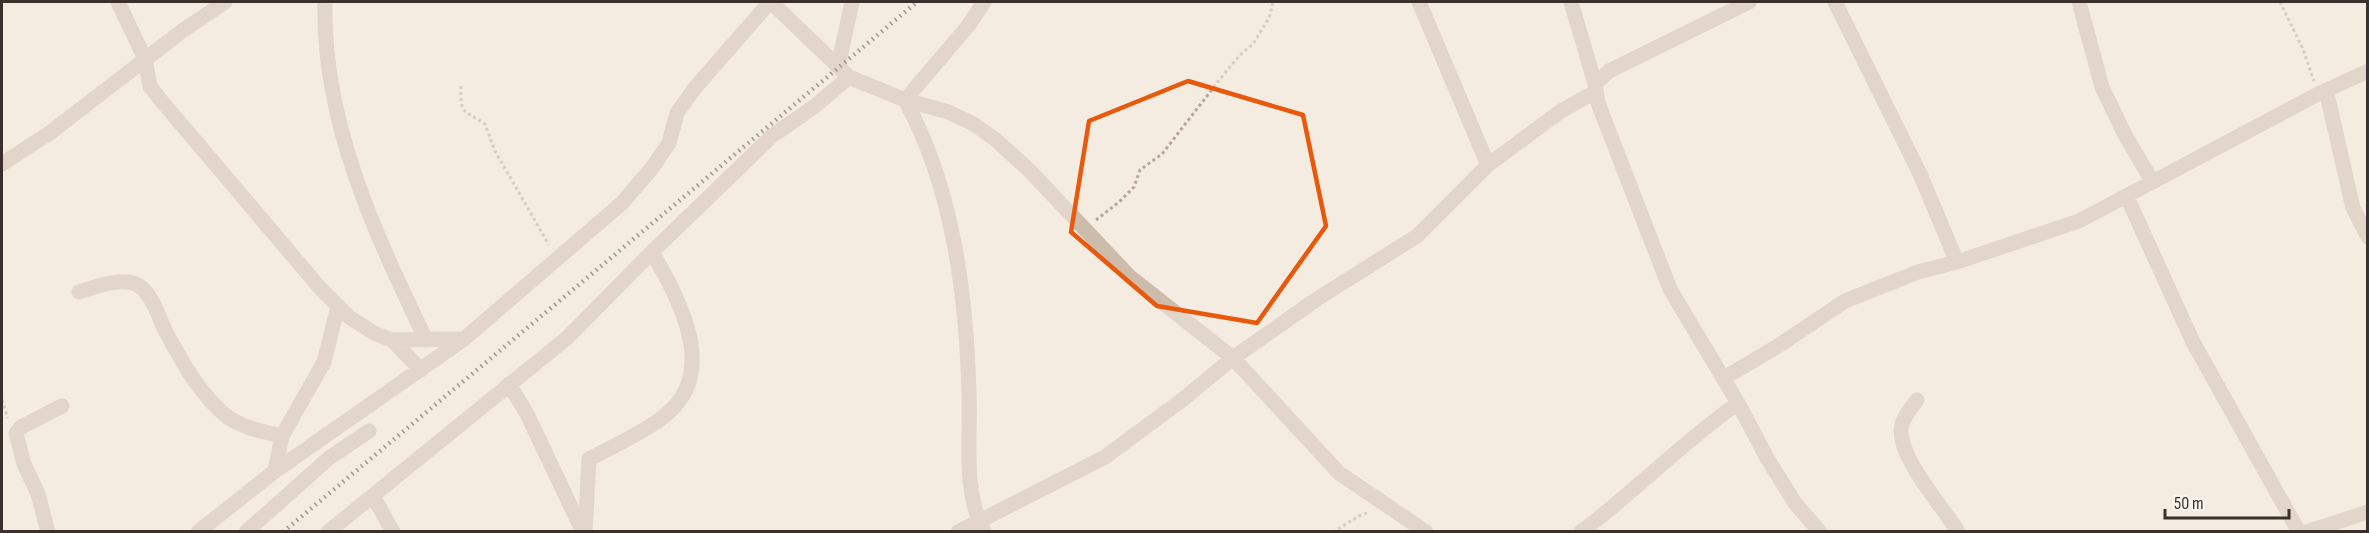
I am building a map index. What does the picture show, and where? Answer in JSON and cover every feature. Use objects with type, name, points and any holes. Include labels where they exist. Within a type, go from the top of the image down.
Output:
[{"type":"street","points":[[118,2],[145,59],[150,86],[159,99],[190,133],[258,218],[349,317],[374,333],[392,340],[464,339]]},
{"type":"street","points":[[2,164],[51,132],[145,59],[225,2]]},
{"type":"street","points":[[325,2],[327,57],[332,98],[342,139],[392,270],[426,340]]},
{"type":"street","points":[[198,531],[275,471],[464,339],[622,203],[652,168],[669,143],[677,113],[694,89],[770,2],[843,72],[905,100],[948,112],[972,123],[988,134],[1029,170],[1130,277],[1233,358],[1339,473],[1426,531]]},
{"type":"street","points":[[328,531],[567,338],[772,136],[815,106],[843,72],[852,2]]},
{"type":"street","points":[[905,100],[968,26],[984,2]]},
{"type":"street","points":[[1419,2],[1488,165]]},
{"type":"street","points":[[1571,2],[1595,88],[1638,210],[1670,289],[1724,378],[1767,458],[1795,503],[1820,531]]},
{"type":"street","points":[[958,531],[981,526],[1105,458],[1233,358],[1317,298],[1417,236],[1488,165],[1595,88],[1609,71],[1749,2]]},
{"type":"street","points":[[1836,2],[1920,174],[1957,262]]},
{"type":"street","points":[[2079,2],[2102,87],[2124,133],[2152,181]]},
{"type":"street","points":[[1724,378],[1778,346],[1845,301],[1918,272],[1957,262],[2079,221],[2322,92],[2367,71]]},
{"type":"street","points":[[2322,92],[2353,208],[2367,237]]},
{"type":"street","points":[[905,100],[923,132],[937,173],[964,297],[970,472],[973,502],[981,526]]},
{"type":"street","points":[[2127,197],[2193,342],[2299,531]]},
{"type":"street","points":[[584,531],[590,459],[669,413],[685,394],[690,380],[694,363],[689,335],[670,284],[652,252]]},
{"type":"street","points":[[79,292],[115,283],[130,283],[142,288],[154,306],[182,361],[207,397],[230,418],[254,429],[282,436]]},
{"type":"street","points":[[275,471],[282,436],[324,362],[338,306]]},
{"type":"street","points":[[392,340],[421,369]]},
{"type":"street","points":[[509,384],[527,414],[584,531]]},
{"type":"street","points":[[1917,400],[1902,422],[1902,442],[1917,470],[1958,531]]},
{"type":"street","points":[[1581,531],[1612,508],[1714,420],[1738,403]]},
{"type":"street","points":[[48,531],[38,494],[24,464],[16,433],[21,427],[62,406]]},
{"type":"street","points":[[246,531],[329,458],[369,431]]},
{"type":"street","points":[[373,496],[393,531]]},
{"type":"street","points":[[2307,531],[2367,512]]},
{"type":"path","points":[[1085,229],[1119,202],[1134,187],[1140,170],[1162,154],[1224,74],[1253,44],[1269,18],[1273,2]]},
{"type":"path","points":[[2280,2],[2322,92]]},
{"type":"path","points":[[460,86],[460,108],[464,113],[484,124],[495,151],[523,203],[549,244],[561,256]]},
{"type":"path","points":[[1333,531],[1359,516],[1388,506]]},
{"type":"highlighted area","points":[[1188,81],[1303,115],[1326,226],[1257,323],[1157,306],[1071,232],[1089,121]]},
{"type":"railway","points":[[283,532],[917,2]]}]
